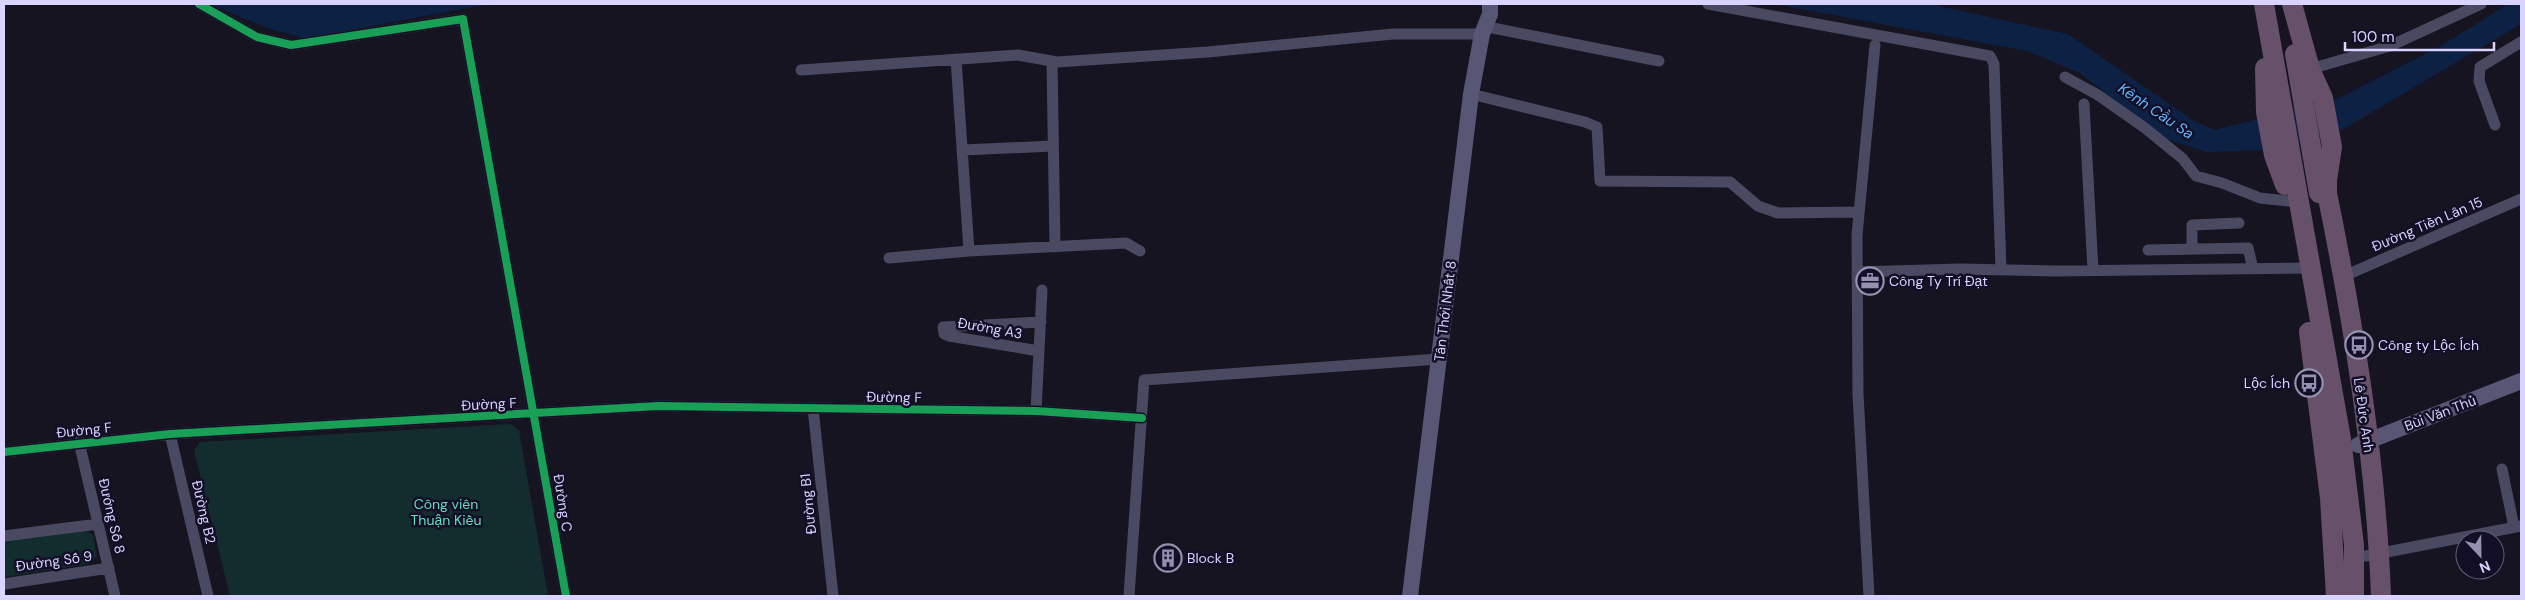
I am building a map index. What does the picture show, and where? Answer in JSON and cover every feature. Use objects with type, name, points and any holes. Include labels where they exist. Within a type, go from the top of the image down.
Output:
[{"type":"highway","points":[[2254,4],[2266,79],[2266,112],[2282,157],[2294,202],[2306,268],[2339,497],[2354,545],[2354,596]]},
{"type":"highway","points":[[2264,4],[2278,88],[2282,157]]},
{"type":"highway","points":[[2284,4],[2306,77]]},
{"type":"highway","points":[[2292,4],[2306,77]]},
{"type":"highway","name":"Lê Đức Anh","points":[[2306,77],[2323,98],[2332,147],[2327,193],[2344,276],[2363,443],[2373,555],[2381,596]]},
{"type":"highway","name":"Lê Đức Anh","points":[[2306,77],[2313,154],[2363,443]]},
{"type":"highway","points":[[2336,596],[2339,497]]},
{"type":"highway","name":"Lê Đức Anh","points":[[2368,596],[2373,555]]},
{"type":"street","name":"Đường C","points":[[199,4],[257,37],[291,45],[463,19],[566,596]]},
{"type":"street","name":"Tân Thới Nhất 8","points":[[1410,596],[1471,94],[1482,30],[1479,4]]},
{"type":"street","name":"Tân Thới Nhất 8","points":[[1482,30],[1490,14],[1490,4]]},
{"type":"street","points":[[1708,4],[1990,56],[1994,69],[2001,270]]},
{"type":"street","points":[[2306,77],[2390,46],[2481,4]]},
{"type":"street","points":[[801,70],[1018,55],[1052,61],[1208,52],[1393,34],[1482,30],[1658,61]]},
{"type":"street","points":[[2495,125],[2479,81],[2480,67],[2521,42]]},
{"type":"street","points":[[1869,596],[1858,394],[1857,272],[1858,212],[1876,45]]},
{"type":"street","points":[[956,59],[969,251]]},
{"type":"street","points":[[1052,61],[1055,247]]},
{"type":"street","points":[[2065,77],[2098,95],[2145,128],[2183,159],[2196,176],[2222,183],[2260,198],[2294,202]]},
{"type":"street","points":[[1471,94],[1585,122],[1597,127],[1600,181],[1730,182],[1758,206],[1778,212],[1858,212]]},
{"type":"street","points":[[2084,104],[2094,270]]},
{"type":"street","points":[[962,150],[1053,146]]},
{"type":"street","name":"Đường Tiền Lân 15","points":[[2344,276],[2521,199]]},
{"type":"street","points":[[2192,249],[2192,225],[2239,223]]},
{"type":"street","points":[[889,258],[969,251],[1126,243],[1140,251]]},
{"type":"street","points":[[2148,250],[2248,248],[2253,269]]},
{"type":"street","points":[[1857,272],[2306,268]]},
{"type":"street","points":[[1036,411],[1042,290]]},
{"type":"street","name":"Đường A3","points":[[1039,351],[950,336],[944,334],[943,327],[1041,322]]},
{"type":"street","points":[[1129,596],[1144,380],[1439,359]]},
{"type":"street","name":"Bùi Văn Thủ","points":[[2363,443],[2521,381]]},
{"type":"street","name":"Đường F","points":[[4,452],[79,442],[170,434],[658,406],[1036,411],[1142,418]]},
{"type":"street","name":"Đường B1","points":[[813,408],[833,596]]},
{"type":"street","name":"Đường B2","points":[[170,434],[208,596]]},
{"type":"street","name":"Đướng Số 8","points":[[79,442],[115,596]]},
{"type":"street","points":[[2373,555],[2518,527],[2502,469]]},
{"type":"street","points":[[4,536],[98,524]]},
{"type":"street","name":"Đường Số 9","points":[[4,584],[108,568]]},
{"type":"green space","name":"Công viên Thuận Kiều","points":[[511,424],[519,430],[548,596],[230,596],[194,450],[200,442]]},
{"type":"green space","points":[[86,530],[93,535],[97,557],[88,564],[4,577],[4,541]]},
{"type":"water","points":[[210,4],[490,4],[305,38],[270,29]]},
{"type":"water","name":"Kênh Cầu Sa","points":[[1774,4],[1929,4],[2068,34],[2191,119],[2214,130],[2337,99],[2439,47],[2508,4],[2521,4],[2521,24],[2342,130],[2305,143],[2267,150],[2207,152],[2163,138],[2080,73],[2027,51]]},
{"type":"cycle path","points":[[199,4],[257,37],[291,45],[463,19],[566,596]]},
{"type":"cycle path","points":[[4,452],[170,434],[658,406],[1036,411],[1142,418]]},
{"type":"place","name":"Công Ty Trí Đạt","points":[[1870,281]]},
{"type":"place","name":"Công ty Lộc Ích","points":[[2359,345]]},
{"type":"place","name":"Lộc Ích","points":[[2309,383]]},
{"type":"place","name":"Block B","points":[[1168,558]]}]
